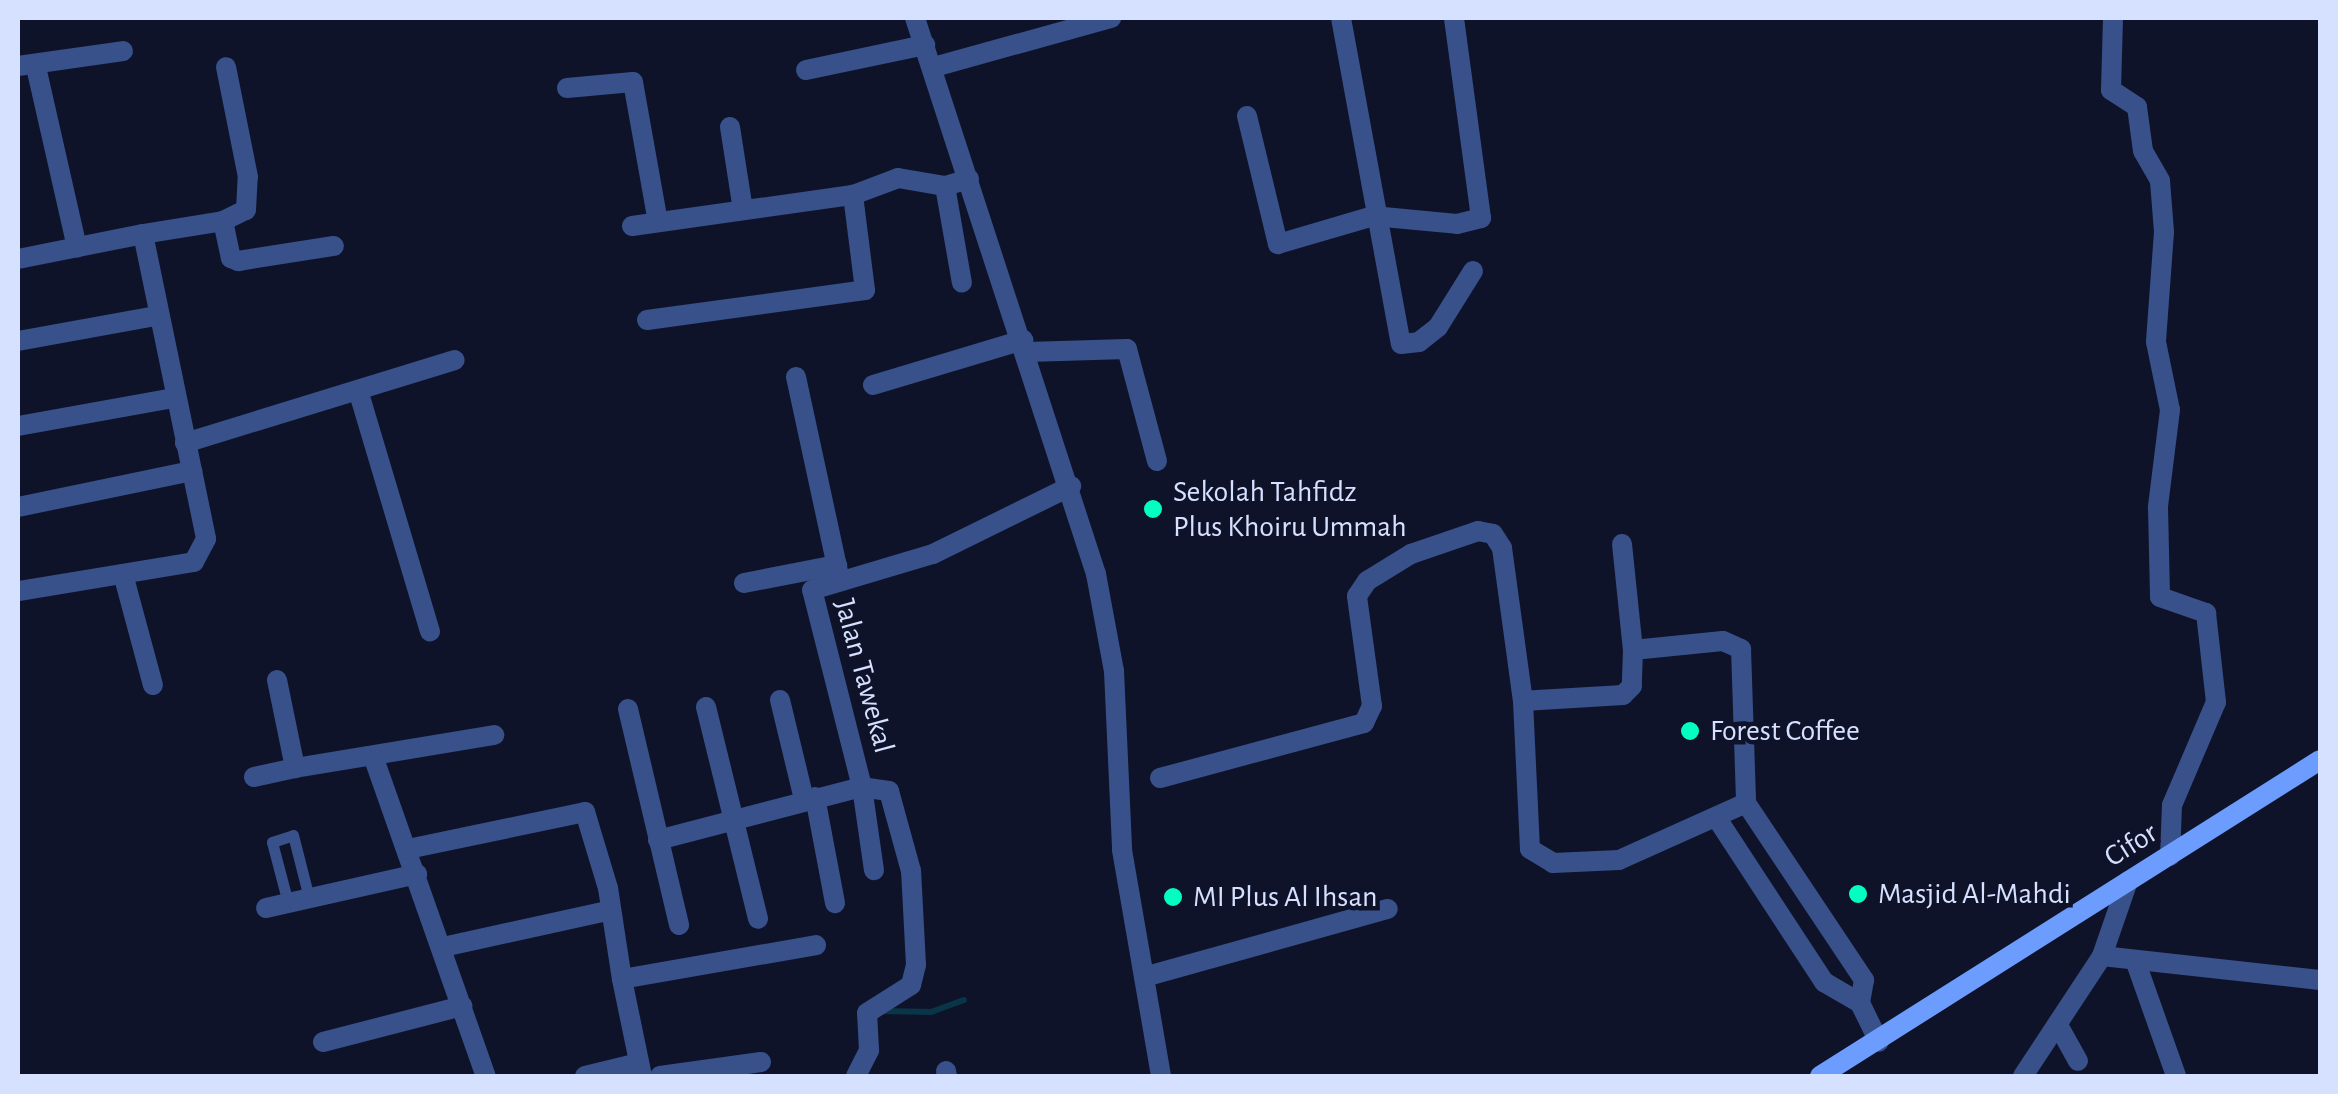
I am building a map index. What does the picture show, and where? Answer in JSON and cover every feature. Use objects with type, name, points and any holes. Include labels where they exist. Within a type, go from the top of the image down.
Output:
[{"type":"street","points":[[915,18],[1071,486],[1114,671],[1122,850],[1161,1076]]},
{"type":"street","points":[[934,67],[1110,18]]},
{"type":"street","points":[[1341,18],[1373,216],[1402,344],[1419,342],[1438,327],[1473,270]]},
{"type":"street","points":[[1247,116],[1278,244],[1373,216],[1457,224],[1482,218],[1454,18]]},
{"type":"street","points":[[2114,18],[2111,90],[2136,102],[2144,151],[2160,181],[2156,342],[2170,410],[2158,507],[2160,597],[2206,614],[2216,702],[2172,805],[2170,856]]},
{"type":"street","points":[[806,70],[924,45]]},
{"type":"street","points":[[77,247],[27,67],[123,50]]},
{"type":"street","points":[[18,259],[223,221],[246,210],[249,195],[226,67]]},
{"type":"street","points":[[567,88],[633,82],[658,222]]},
{"type":"street","points":[[730,128],[744,210]]},
{"type":"street","points":[[632,226],[853,195],[898,178],[945,186],[968,178]]},
{"type":"street","points":[[945,186],[962,283]]},
{"type":"street","points":[[647,320],[865,290],[853,195]]},
{"type":"street","points":[[223,221],[231,258],[238,261],[334,246]]},
{"type":"street","points":[[18,591],[194,562],[203,552],[192,470],[156,316],[143,234]]},
{"type":"street","points":[[18,340],[156,316]]},
{"type":"street","points":[[873,385],[1025,346],[1126,349],[1157,461]]},
{"type":"street","points":[[185,443],[455,360]]},
{"type":"street","points":[[744,583],[839,573],[796,377]]},
{"type":"street","points":[[358,390],[430,631]]},
{"type":"street","points":[[18,426],[174,398]]},
{"type":"street","points":[[18,507],[192,470]]},
{"type":"street","name":"Jalan Tawekal","points":[[658,840],[809,798],[862,788],[812,599],[814,588],[839,573],[958,544],[1071,486]]},
{"type":"street","points":[[1160,778],[1364,722],[1372,706],[1357,596],[1367,582],[1411,554],[1478,531],[1493,534],[1502,548],[1523,701],[1530,848],[1538,858],[1580,864],[1619,860],[1718,820],[1746,803]]},
{"type":"street","points":[[1523,701],[1623,696],[1632,686],[1633,650],[1622,544]]},
{"type":"street","points":[[124,574],[152,685]]},
{"type":"street","points":[[1633,650],[1723,641],[1741,648],[1746,803],[1864,980],[1860,1003]]},
{"type":"street","points":[[276,680],[295,768]]},
{"type":"street","points":[[780,700],[834,904]]},
{"type":"street","points":[[706,707],[758,919]]},
{"type":"street","points":[[628,709],[679,924]]},
{"type":"street","points":[[254,777],[494,735]]},
{"type":"street","points":[[373,756],[444,947],[486,1076]]},
{"type":"street","name":"Cifor","points":[[1820,1076],[2320,760]]},
{"type":"street","points":[[856,1076],[869,1050],[868,1012],[910,985],[916,965],[912,871],[890,790],[862,788],[874,870]]},
{"type":"street","points":[[408,849],[585,812],[608,888],[607,910],[640,1070],[585,1076]]},
{"type":"street","points":[[1718,820],[1824,982],[1860,1003],[1879,1042]]},
{"type":"street","points":[[266,908],[416,874]]},
{"type":"street","points":[[2023,1076],[2039,1068],[2058,1025],[2102,956],[2128,881]]},
{"type":"street","points":[[1144,977],[1388,908]]},
{"type":"street","points":[[444,947],[607,910]]},
{"type":"street","points":[[622,979],[816,946]]},
{"type":"street","points":[[2102,956],[2320,980]]},
{"type":"street","points":[[2134,960],[2176,1076]]},
{"type":"street","points":[[323,1042],[462,1006]]},
{"type":"street","points":[[2058,1025],[2078,1061]]},
{"type":"street","points":[[660,1076],[762,1062]]},
{"type":"lane","points":[[293,834],[298,900],[272,842],[293,834]]},
{"type":"waterway","points":[[883,1011],[931,1012],[964,1000]]},
{"type":"place","name":"Sekolah Tahfidz Plus Khoiru Ummah","points":[[1153,509]]},
{"type":"place","name":"Forest Coffee","points":[[1690,731]]},
{"type":"place","name":"Masjid Al-Mahdi","points":[[1858,894]]},
{"type":"place","name":"MI Plus Al Ihsan","points":[[1173,897]]}]
